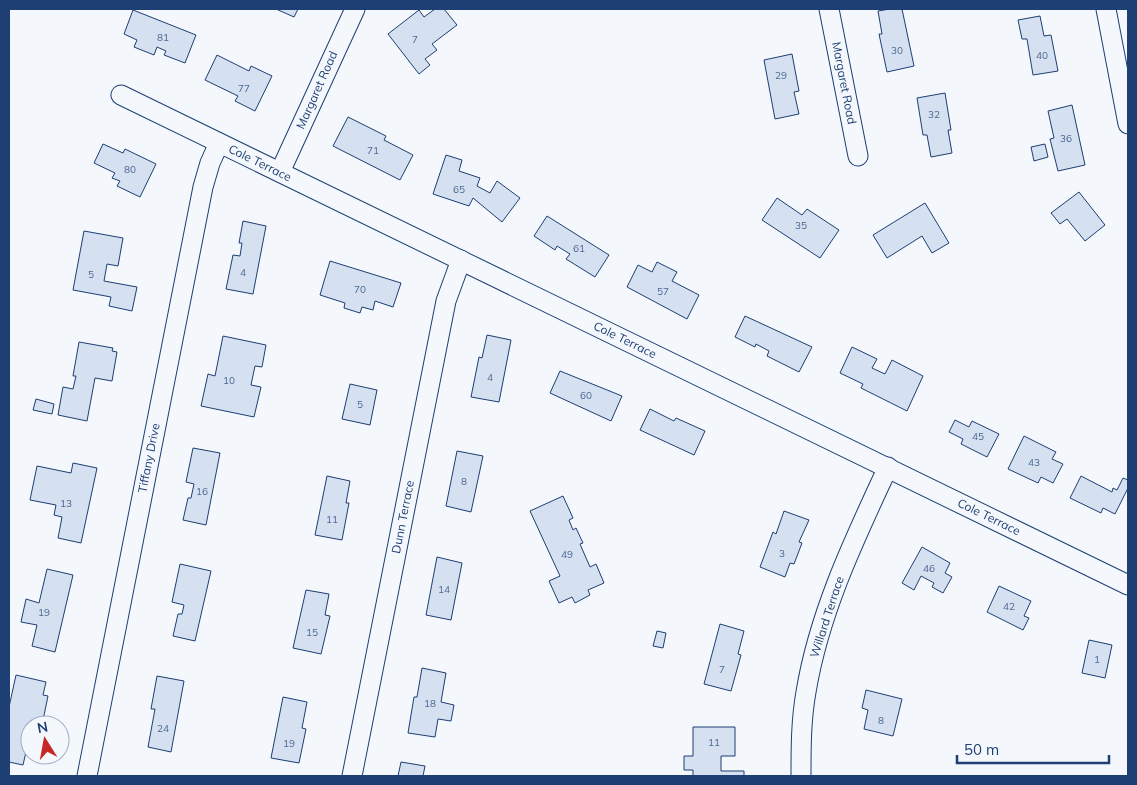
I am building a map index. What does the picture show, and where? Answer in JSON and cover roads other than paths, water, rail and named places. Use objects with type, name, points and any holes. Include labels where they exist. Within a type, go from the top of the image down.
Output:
[{"type":"street","name":"Margaret Road","points":[[280,172],[355,9]]},
{"type":"street","name":"Margaret Road","points":[[829,9],[858,156]]},
{"type":"street","points":[[1106,9],[1128,124]]},
{"type":"street","name":"Cole Terrace","points":[[121,95],[1128,585]]},
{"type":"street","name":"Tiffany Drive","points":[[87,776],[203,187],[210,163],[219,143]]},
{"type":"street","name":"Dunn Terrace","points":[[352,776],[446,300],[461,260]]},
{"type":"street","name":"Willard Terrace","points":[[801,776],[802,731],[806,693],[820,634],[847,558],[888,468]]}]
